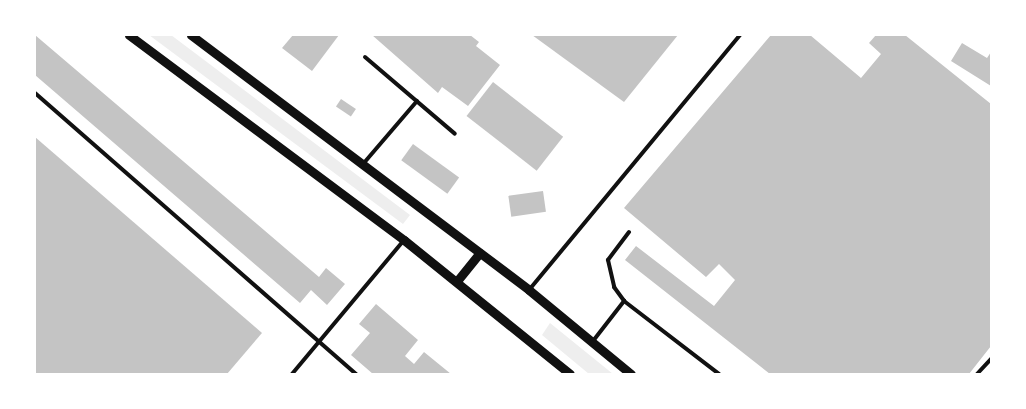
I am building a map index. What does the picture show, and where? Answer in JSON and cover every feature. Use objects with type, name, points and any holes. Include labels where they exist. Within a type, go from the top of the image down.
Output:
[{"type":"street","points":[[129,35],[404,240],[570,374]]},
{"type":"street","points":[[191,35],[480,253],[631,374]]},
{"type":"street","points":[[457,281],[480,253]]},
{"type":"lane","points":[[528,290],[740,35]]},
{"type":"lane","points":[[365,57],[455,134]]},
{"type":"lane","points":[[35,92],[356,374]]},
{"type":"lane","points":[[363,165],[416,101]]},
{"type":"lane","points":[[629,232],[608,260],[614,287],[624,301],[719,374]]},
{"type":"lane","points":[[292,374],[404,240]]},
{"type":"lane","points":[[592,342],[624,301]]},
{"type":"lane","points":[[977,374],[991,359]]},
{"type":"shaded area","points":[[149,35],[171,35],[410,215],[403,224]]},
{"type":"shaded area","points":[[550,323],[613,374],[589,374],[542,335]]},
{"type":"building","points":[[35,35],[319,277],[326,268],[345,284],[327,305],[311,290],[300,303],[35,75]]},
{"type":"building","points":[[293,35],[339,35],[312,71],[282,48]]},
{"type":"building","points":[[372,35],[470,35],[479,42],[476,46],[500,65],[468,106],[442,87],[438,93]]},
{"type":"building","points":[[532,35],[678,35],[624,102]]},
{"type":"building","points":[[771,35],[810,35],[861,78],[881,54],[869,43],[876,35],[905,35],[991,104],[991,346],[969,374],[770,374],[625,260],[636,246],[714,306],[735,280],[719,264],[706,277],[624,208]]},
{"type":"building","points":[[962,43],[987,58],[991,52],[991,86],[951,61]]},
{"type":"building","points":[[493,82],[563,137],[537,171],[467,116]]},
{"type":"building","points":[[341,99],[356,109],[351,117],[336,106]]},
{"type":"building","points":[[35,137],[262,333],[227,374],[35,374]]},
{"type":"building","points":[[413,144],[459,178],[447,194],[401,160]]},
{"type":"building","points":[[543,191],[546,212],[511,217],[508,196]]},
{"type":"building","points":[[376,304],[418,340],[405,356],[414,364],[424,352],[451,374],[373,374],[351,355],[370,333],[359,324]]}]
